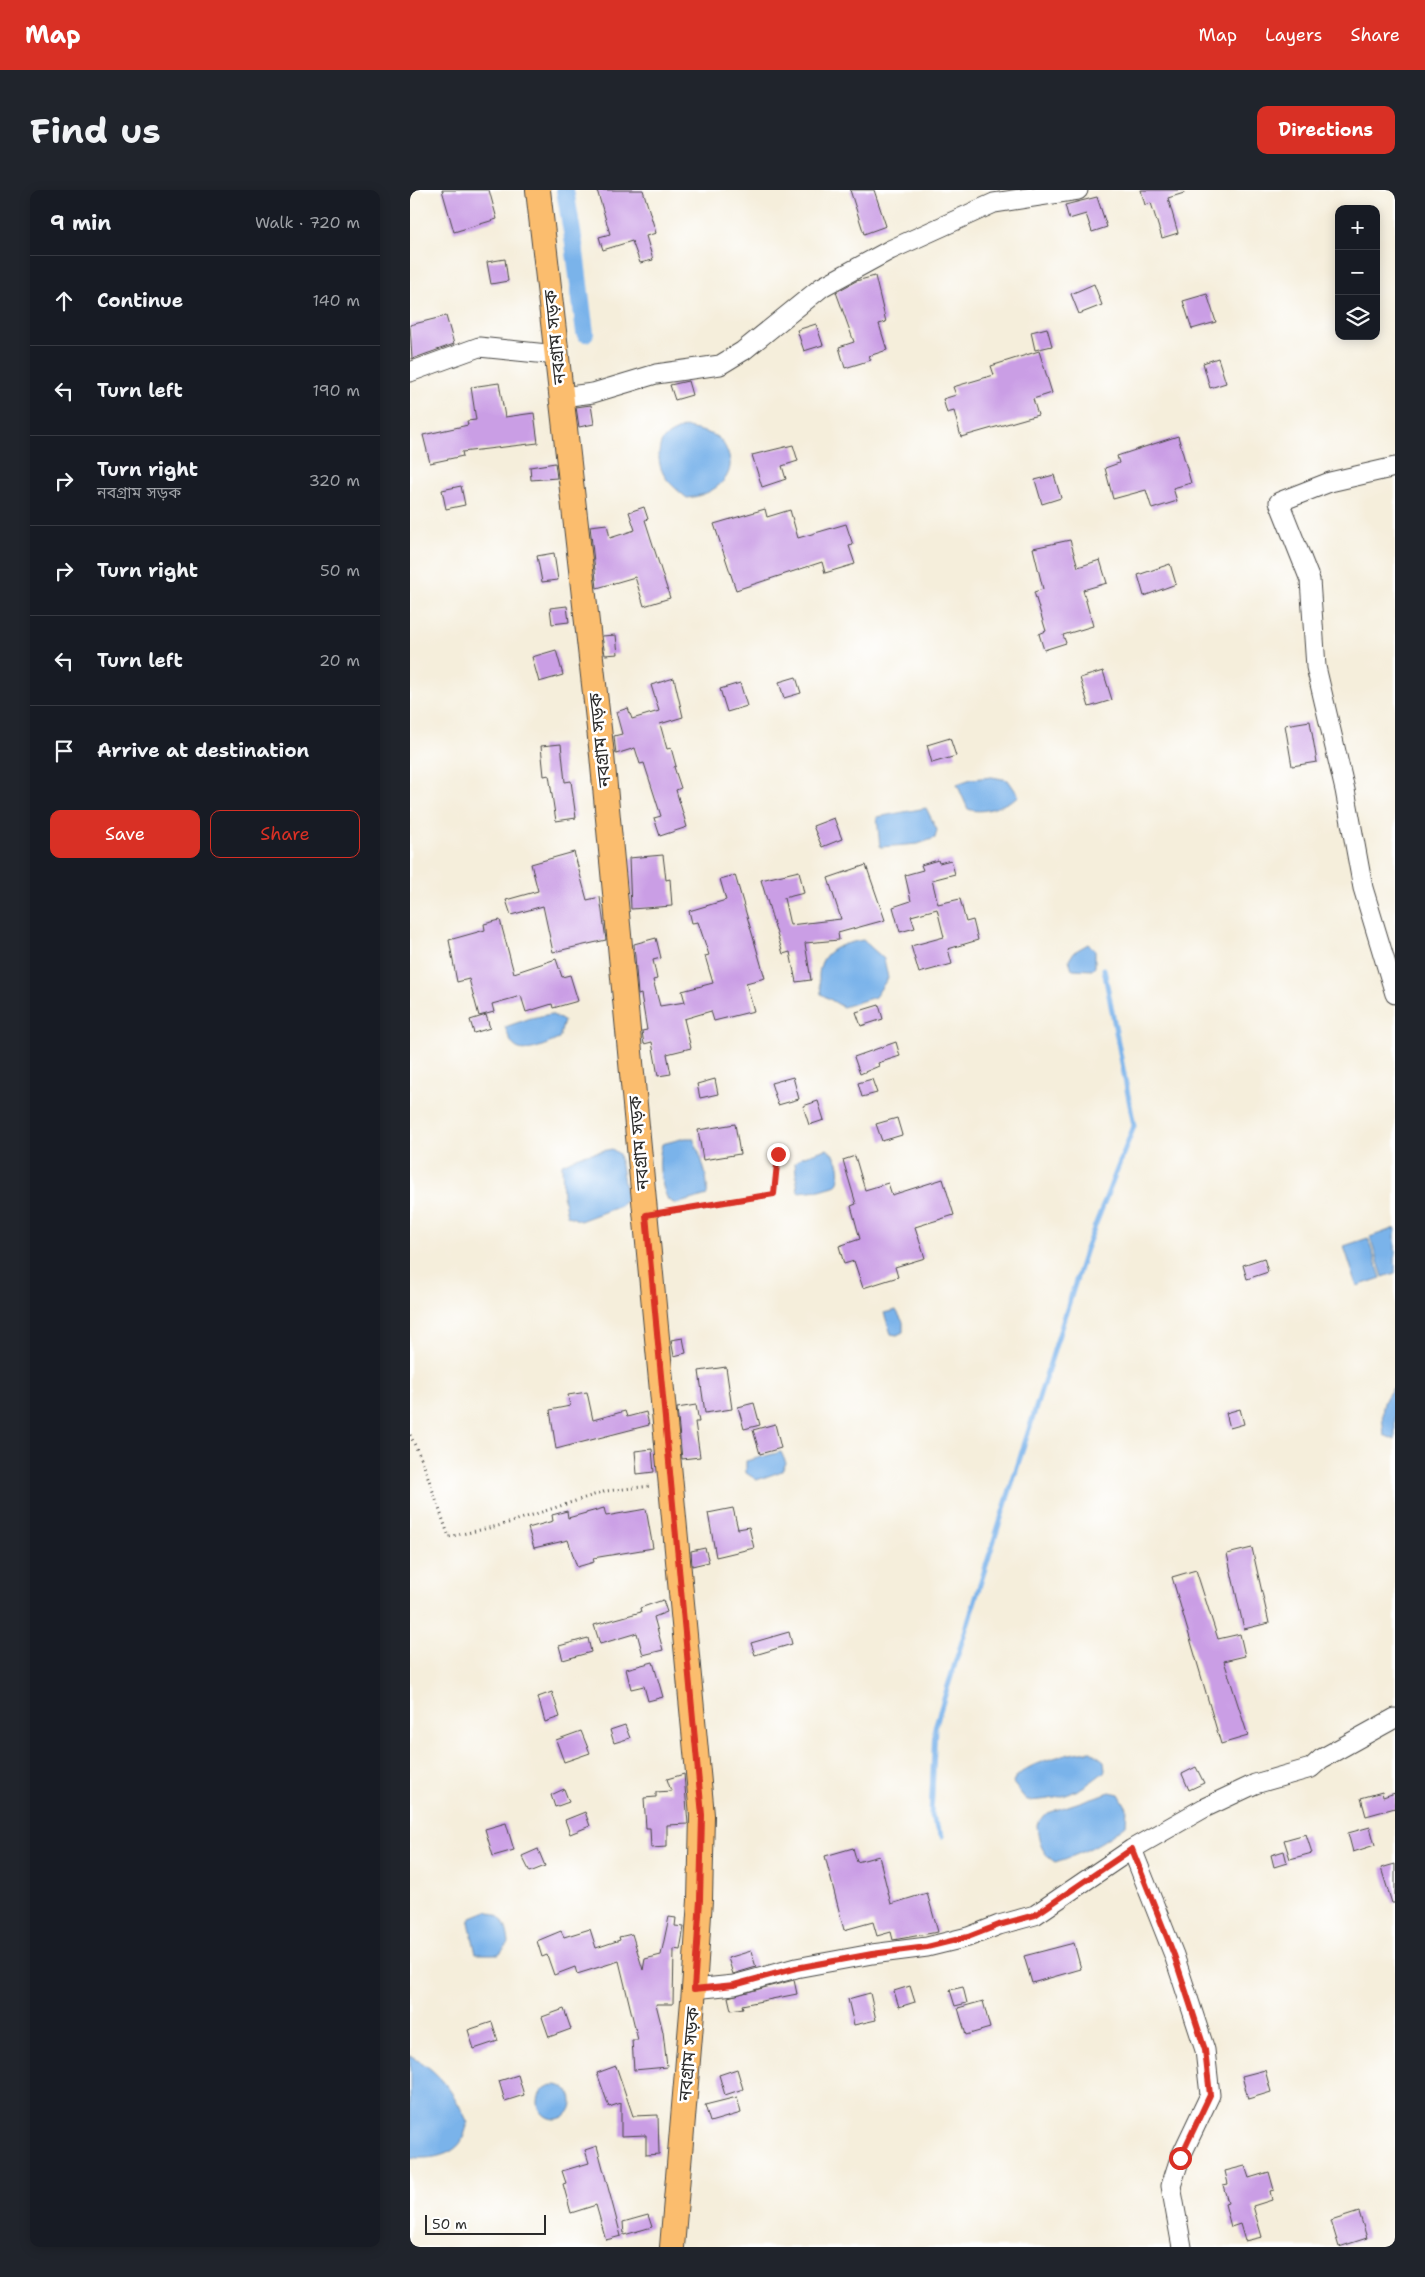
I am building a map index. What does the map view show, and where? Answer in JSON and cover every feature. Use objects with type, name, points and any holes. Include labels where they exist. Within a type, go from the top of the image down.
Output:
[{"type":"main road","name":"নবগ্রাম সড়ক","points":[[538,190],[602,754],[702,1815],[700,1900],[694,1989],[672,2247]]},
{"type":"street","points":[[562,397],[593,393],[656,374],[720,365],[743,351],[822,287],[890,250],[994,203],[1078,190]]},
{"type":"street","points":[[410,372],[480,347],[557,355]]},
{"type":"street","points":[[1395,467],[1330,482],[1279,502],[1310,580],[1316,668],[1345,790],[1363,888],[1395,994]]},
{"type":"street","points":[[694,1989],[734,1985],[796,1968],[872,1954],[927,1947],[968,1937],[999,1925],[1035,1915],[1132,1849],[1204,1808],[1255,1784],[1311,1768],[1329,1755],[1395,1718]]},
{"type":"street","points":[[1132,1849],[1174,1955],[1205,2050],[1210,2095],[1180,2158],[1171,2186],[1182,2247]]},
{"type":"path","points":[[646,1215],[774,1194],[778,1154]]},
{"type":"path","points":[[410,1435],[422,1460],[448,1538],[502,1525],[606,1491],[672,1484]]},
{"type":"water","points":[[685,427],[719,438],[725,446],[730,461],[726,477],[720,484],[705,494],[687,498],[667,479],[659,461],[661,444],[666,437]]},
{"type":"water","points":[[992,777],[1008,780],[1019,796],[1001,806],[987,810],[974,811],[968,809],[957,784],[971,779]]},
{"type":"water","points":[[926,808],[937,830],[935,838],[918,844],[880,847],[877,817]]},
{"type":"water","points":[[863,940],[884,959],[888,978],[875,997],[843,1007],[821,994],[819,976],[821,966],[828,953],[834,949],[848,943]]},
{"type":"water","points":[[1088,944],[1095,950],[1095,967],[1092,970],[1072,969],[1069,960],[1074,952]]},
{"type":"water","points":[[551,1014],[564,1021],[559,1039],[527,1050],[517,1048],[513,1044],[505,1027],[531,1018]]},
{"type":"water","points":[[685,1138],[693,1138],[705,1173],[707,1195],[676,1204],[668,1200],[663,1186],[660,1172],[660,1151],[662,1144]]},
{"type":"water","points":[[612,1149],[619,1154],[627,1200],[620,1206],[580,1221],[567,1215],[563,1196],[562,1164],[582,1155]]},
{"type":"water","points":[[827,1149],[835,1157],[839,1165],[837,1185],[820,1190],[798,1192],[795,1163],[801,1157]]},
{"type":"water","points":[[1395,1228],[1395,1273],[1383,1277],[1370,1237]]},
{"type":"water","points":[[1368,1238],[1381,1278],[1357,1286],[1344,1246]]},
{"type":"water","points":[[896,1310],[903,1322],[903,1332],[897,1335],[891,1334],[884,1313]]},
{"type":"water","points":[[1395,1386],[1395,1440],[1384,1435],[1382,1414],[1386,1398]]},
{"type":"water","points":[[781,1452],[786,1463],[782,1471],[757,1480],[746,1473],[746,1461]]},
{"type":"water","points":[[1091,1751],[1104,1761],[1105,1771],[1086,1785],[1069,1794],[1050,1799],[1027,1801],[1013,1783],[1017,1776],[1036,1764],[1060,1756]]},
{"type":"water","points":[[1110,1792],[1119,1794],[1127,1808],[1126,1825],[1110,1837],[1065,1859],[1055,1862],[1046,1855],[1041,1846],[1037,1824],[1047,1813]]},
{"type":"water","points":[[487,1911],[497,1916],[503,1922],[507,1932],[509,1943],[499,1954],[476,1954],[469,1922],[472,1917]]},
{"type":"water","points":[[410,2056],[430,2068],[445,2084],[458,2103],[468,2123],[461,2142],[457,2147],[445,2154],[431,2158],[410,2157]]},
{"type":"water","points":[[555,2085],[567,2090],[572,2102],[567,2114],[555,2119],[543,2114],[538,2102],[543,2090]]},
{"type":"building","points":[[442,190],[489,190],[497,219],[454,232]]},
{"type":"building","points":[[597,190],[643,190],[656,233],[646,236],[653,260],[640,263],[632,241],[603,250],[599,237],[610,234]]},
{"type":"building","points":[[850,190],[874,190],[886,226],[864,234]]},
{"type":"building","points":[[1141,190],[1183,190],[1184,193],[1168,198],[1178,233],[1162,238],[1151,203],[1145,205]]},
{"type":"building","points":[[1097,197],[1107,227],[1092,232],[1086,214],[1069,219],[1065,205]]},
{"type":"building","points":[[505,259],[508,281],[491,284],[487,262]]},
{"type":"building","points":[[875,276],[886,322],[879,324],[887,350],[869,356],[871,360],[845,368],[839,347],[854,342],[836,292],[856,281]]},
{"type":"building","points":[[1094,284],[1102,305],[1079,314],[1071,294]]},
{"type":"building","points":[[1207,294],[1216,322],[1192,329],[1183,301]]},
{"type":"building","points":[[446,316],[454,344],[412,359],[410,325]]},
{"type":"building","points":[[816,324],[823,345],[804,351],[797,330]]},
{"type":"building","points":[[1047,328],[1052,346],[1035,350],[1031,332]]},
{"type":"building","points":[[1039,351],[1052,393],[1033,399],[1038,415],[961,437],[954,411],[947,413],[943,399],[956,395],[953,387],[994,375],[991,366]]},
{"type":"building","points":[[1218,358],[1226,383],[1210,388],[1203,363]]},
{"type":"building","points":[[688,381],[692,395],[675,400],[670,385]]},
{"type":"building","points":[[499,383],[505,417],[534,413],[538,443],[462,452],[463,456],[430,463],[423,435],[468,425],[467,421],[476,420],[471,387]]},
{"type":"building","points":[[591,405],[594,424],[579,427],[576,407]]},
{"type":"building","points":[[1178,436],[1191,483],[1173,488],[1177,501],[1152,509],[1146,490],[1113,499],[1105,468],[1119,463],[1117,456]]},
{"type":"building","points":[[793,445],[798,461],[782,466],[786,479],[762,487],[752,455]]},
{"type":"building","points":[[555,463],[557,478],[531,480],[530,467]]},
{"type":"building","points":[[1054,475],[1061,498],[1042,504],[1035,480]]},
{"type":"building","points":[[461,486],[465,505],[446,509],[442,490]]},
{"type":"building","points":[[644,507],[648,519],[645,520],[670,598],[644,606],[635,577],[597,588],[590,526],[607,524],[610,538],[635,530],[629,512]]},
{"type":"building","points":[[765,509],[767,517],[790,510],[798,538],[846,524],[853,545],[849,546],[855,564],[825,573],[822,562],[736,590],[714,524]]},
{"type":"building","points":[[1070,540],[1078,567],[1100,560],[1107,583],[1083,590],[1093,626],[1063,635],[1066,643],[1044,650],[1039,634],[1046,631],[1034,592],[1043,589],[1033,548]]},
{"type":"building","points":[[554,553],[558,580],[542,582],[537,556]]},
{"type":"building","points":[[1170,564],[1176,584],[1144,596],[1138,575]]},
{"type":"building","points":[[567,606],[569,622],[552,624],[550,608]]},
{"type":"building","points":[[616,635],[618,654],[605,655],[602,636]]},
{"type":"building","points":[[556,650],[563,675],[539,682],[532,657]]},
{"type":"building","points":[[1103,671],[1112,700],[1089,707],[1080,678]]},
{"type":"building","points":[[796,677],[801,693],[784,698],[779,682]]},
{"type":"building","points":[[674,678],[683,717],[660,724],[667,749],[671,748],[676,766],[674,767],[681,788],[676,790],[687,827],[660,836],[654,818],[661,816],[644,763],[640,764],[635,748],[616,754],[614,736],[622,734],[616,712],[628,708],[632,719],[659,711],[651,685]]},
{"type":"building","points":[[740,683],[747,706],[727,712],[720,689]]},
{"type":"building","points":[[1310,721],[1317,762],[1292,766],[1285,725]]},
{"type":"building","points":[[950,738],[956,756],[932,763],[927,745]]},
{"type":"building","points":[[561,744],[565,782],[571,781],[576,818],[556,821],[549,775],[544,776],[541,746]]},
{"type":"building","points":[[834,818],[842,839],[822,847],[813,826]]},
{"type":"building","points":[[574,852],[587,900],[600,897],[606,940],[553,952],[543,906],[511,915],[506,900],[538,891],[531,864]]},
{"type":"building","points":[[663,855],[666,880],[670,879],[672,906],[631,909],[629,858]]},
{"type":"building","points":[[938,860],[939,863],[951,860],[955,874],[932,880],[938,904],[960,899],[966,922],[973,920],[978,940],[948,949],[952,964],[919,973],[911,946],[944,937],[937,909],[911,916],[915,928],[900,932],[893,907],[911,901],[905,875],[923,870],[921,865]]},
{"type":"building","points":[[866,865],[885,920],[838,933],[839,940],[805,943],[811,980],[796,982],[790,952],[783,954],[761,880],[799,871],[804,893],[784,898],[790,925],[841,919],[828,878]]},
{"type":"building","points":[[735,875],[765,978],[746,983],[754,1011],[714,1021],[711,1011],[684,1019],[691,1048],[667,1054],[671,1074],[658,1076],[652,1042],[644,1044],[642,1031],[647,1030],[641,994],[638,995],[634,944],[656,938],[661,958],[653,960],[657,979],[653,980],[660,1006],[685,1002],[682,991],[713,983],[705,956],[709,955],[698,922],[692,923],[689,911],[726,900],[720,879]]},
{"type":"building","points":[[500,920],[514,973],[556,959],[562,977],[570,975],[578,1001],[553,1008],[552,1004],[526,1012],[521,996],[492,1004],[494,1012],[479,1016],[469,979],[457,982],[449,940],[485,930],[484,924]]},
{"type":"building","points":[[879,1005],[883,1019],[861,1026],[856,1012]]},
{"type":"building","points":[[486,1015],[490,1028],[474,1033],[470,1020]]},
{"type":"building","points":[[896,1042],[900,1056],[878,1063],[879,1066],[860,1074],[854,1057]]},
{"type":"building","points":[[793,1077],[799,1099],[778,1105],[771,1083]]},
{"type":"building","points":[[715,1079],[718,1094],[700,1098],[697,1084]]},
{"type":"building","points":[[872,1079],[877,1093],[862,1097],[858,1083]]},
{"type":"building","points":[[818,1101],[824,1120],[809,1125],[803,1106]]},
{"type":"building","points":[[897,1118],[902,1135],[882,1141],[876,1124]]},
{"type":"building","points":[[735,1124],[740,1154],[703,1160],[698,1130]]},
{"type":"building","points":[[855,1156],[865,1190],[888,1183],[892,1195],[943,1179],[954,1215],[915,1227],[925,1258],[895,1267],[898,1277],[863,1288],[854,1261],[844,1264],[839,1246],[860,1239],[851,1206],[856,1204],[843,1160]]},
{"type":"building","points":[[1264,1258],[1268,1272],[1247,1279],[1243,1265]]},
{"type":"building","points":[[683,1338],[686,1353],[674,1356],[671,1340]]},
{"type":"building","points":[[726,1367],[732,1409],[705,1413],[699,1371]]},
{"type":"building","points":[[587,1392],[593,1420],[625,1411],[627,1417],[646,1412],[649,1425],[556,1449],[550,1410],[570,1406],[568,1395]]},
{"type":"building","points":[[754,1403],[760,1425],[744,1429],[738,1407]]},
{"type":"building","points":[[696,1405],[699,1422],[695,1422],[700,1457],[682,1459],[677,1408]]},
{"type":"building","points":[[1240,1409],[1244,1424],[1230,1428],[1226,1413]]},
{"type":"building","points":[[775,1424],[781,1448],[760,1454],[753,1430]]},
{"type":"building","points":[[652,1449],[654,1472],[637,1474],[635,1451]]},
{"type":"building","points":[[604,1508],[606,1516],[646,1509],[653,1548],[593,1558],[594,1562],[577,1567],[568,1540],[534,1548],[528,1528],[553,1521],[552,1515],[567,1511],[568,1518]]},
{"type":"building","points":[[733,1508],[738,1529],[749,1527],[754,1548],[716,1557],[708,1513]]},
{"type":"building","points":[[705,1548],[709,1562],[692,1566],[691,1551]]},
{"type":"building","points":[[1252,1548],[1269,1623],[1244,1629],[1227,1554]]},
{"type":"building","points":[[1196,1570],[1218,1639],[1240,1634],[1245,1656],[1224,1661],[1248,1736],[1221,1744],[1172,1577]]},
{"type":"building","points":[[663,1600],[667,1612],[654,1617],[663,1650],[643,1655],[637,1633],[600,1644],[594,1625],[641,1612],[640,1608]]},
{"type":"building","points":[[789,1632],[792,1644],[755,1655],[751,1643]]},
{"type":"building","points":[[588,1638],[591,1652],[563,1660],[559,1646]]},
{"type":"building","points":[[653,1662],[663,1697],[648,1701],[644,1686],[631,1689],[626,1669]]},
{"type":"building","points":[[552,1692],[560,1717],[545,1722],[538,1697]]},
{"type":"building","points":[[625,1725],[630,1738],[614,1743],[610,1730]]},
{"type":"building","points":[[581,1731],[590,1753],[564,1762],[556,1740]]},
{"type":"building","points":[[1196,1767],[1204,1783],[1189,1790],[1182,1774]]},
{"type":"building","points":[[684,1774],[688,1824],[667,1825],[667,1847],[651,1848],[650,1828],[646,1828],[644,1798],[656,1797],[656,1792],[671,1791],[667,1779]]},
{"type":"building","points":[[564,1789],[569,1802],[555,1807],[551,1795]]},
{"type":"building","points":[[1382,1792],[1383,1797],[1395,1793],[1395,1808],[1366,1816],[1361,1798]]},
{"type":"building","points":[[585,1812],[590,1826],[570,1834],[565,1820]]},
{"type":"building","points":[[506,1823],[514,1850],[493,1856],[485,1829]]},
{"type":"building","points":[[1370,1827],[1375,1845],[1353,1852],[1348,1833]]},
{"type":"building","points":[[1306,1834],[1312,1853],[1290,1859],[1284,1840]]},
{"type":"building","points":[[853,1848],[857,1862],[879,1856],[891,1904],[927,1893],[938,1932],[893,1940],[891,1932],[877,1936],[873,1922],[844,1930],[825,1856]]},
{"type":"building","points":[[538,1849],[545,1866],[530,1872],[522,1856]]},
{"type":"building","points":[[1284,1851],[1287,1863],[1274,1867],[1271,1855]]},
{"type":"building","points":[[1395,1864],[1395,1903],[1392,1903],[1381,1868]]},
{"type":"building","points":[[669,1917],[676,1918],[675,1926],[684,1927],[680,1950],[674,1949],[673,2004],[656,2004],[663,2032],[667,2067],[634,2070],[632,2040],[638,2040],[619,1961],[577,1974],[575,1967],[554,1975],[547,1955],[542,1957],[537,1941],[561,1931],[564,1937],[590,1929],[596,1948],[620,1940],[619,1937],[632,1934],[643,1970],[645,1959],[661,1955]]},
{"type":"building","points":[[1074,1943],[1081,1969],[1032,1983],[1024,1956]]},
{"type":"building","points":[[751,1951],[756,1967],[733,1974],[728,1958]]},
{"type":"building","points":[[794,1980],[797,1994],[742,2005],[743,2008],[731,2010],[728,1997]]},
{"type":"building","points":[[910,1986],[915,2002],[899,2007],[894,1991]]},
{"type":"building","points":[[963,1987],[967,2003],[955,2006],[950,1990]]},
{"type":"building","points":[[870,1993],[876,2020],[854,2025],[848,1999]]},
{"type":"building","points":[[983,2001],[990,2028],[966,2035],[958,2008]]},
{"type":"building","points":[[564,2009],[571,2029],[549,2037],[542,2017]]},
{"type":"building","points":[[492,2022],[498,2041],[474,2049],[468,2030]]},
{"type":"building","points":[[616,2066],[633,2116],[658,2115],[659,2154],[646,2155],[646,2135],[621,2136],[621,2103],[609,2107],[597,2073]]},
{"type":"building","points":[[737,2069],[743,2089],[725,2095],[719,2075]]},
{"type":"building","points":[[1265,2070],[1271,2092],[1248,2099],[1242,2076]]},
{"type":"building","points":[[518,2075],[524,2095],[505,2101],[499,2081]]},
{"type":"building","points":[[737,2097],[741,2113],[710,2122],[705,2105]]},
{"type":"building","points":[[597,2146],[621,2236],[606,2240],[596,2205],[571,2213],[563,2184],[566,2183],[562,2171],[589,2163],[585,2150]]},
{"type":"building","points":[[1245,2166],[1249,2178],[1269,2172],[1274,2190],[1270,2191],[1272,2200],[1253,2206],[1262,2237],[1245,2241],[1240,2224],[1231,2227],[1225,2204],[1228,2203],[1223,2185],[1228,2184],[1225,2171]]},
{"type":"building","points":[[1359,2212],[1367,2238],[1339,2247],[1331,2221]]},
{"type":"building","points":[[648,2215],[652,2227],[624,2235],[623,2222]]},
{"type":"waterway","points":[[565,190],[585,333]]},
{"type":"waterway","points":[[942,1836],[931,1816],[935,1727],[1086,1249],[1134,1126],[1104,969]]},
{"type":"route","points":[[778,1154],[774,1194],[646,1215],[702,1815],[700,1900],[694,1989],[734,1985],[796,1968],[872,1954],[927,1947],[968,1937],[999,1925],[1035,1915],[1100,1873],[1132,1849],[1174,1955],[1192,2015],[1205,2050],[1210,2095],[1180,2158]]}]
